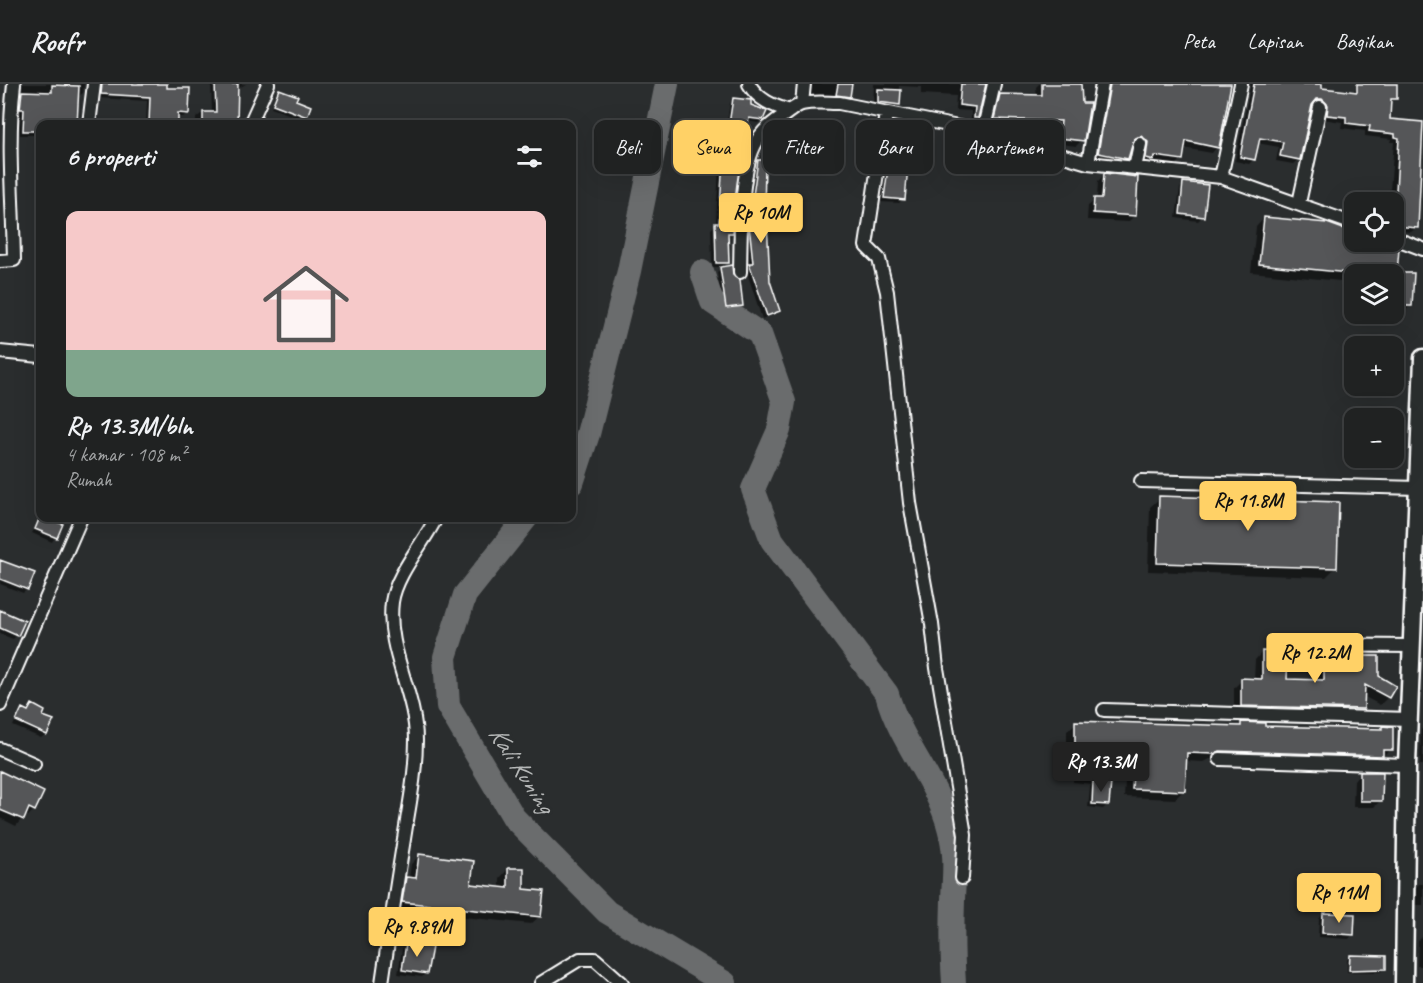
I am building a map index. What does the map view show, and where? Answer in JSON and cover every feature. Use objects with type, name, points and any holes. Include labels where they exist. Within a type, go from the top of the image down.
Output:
[{"type":"main road","points":[[1404,983],[1407,765],[1420,521],[1423,357]]},
{"type":"street","points":[[0,261],[14,260],[13,186],[9,129],[14,84]]},
{"type":"street","points":[[90,120],[94,84]]},
{"type":"street","points":[[252,120],[268,84]]},
{"type":"street","points":[[749,84],[755,95],[790,111]]},
{"type":"street","points":[[802,104],[804,84]]},
{"type":"street","points":[[986,120],[994,84]]},
{"type":"street","points":[[1088,163],[1102,84]]},
{"type":"street","points":[[1221,177],[1241,84]]},
{"type":"street","points":[[740,273],[741,228],[749,161],[756,142],[768,126],[802,104],[839,103],[945,125]]},
{"type":"street","points":[[1299,203],[1320,107]]},
{"type":"street","points":[[886,113],[866,246],[879,259],[887,292],[910,503],[932,624],[964,836],[962,878]]},
{"type":"street","points":[[1135,168],[1140,144]]},
{"type":"street","points":[[1064,156],[1088,163],[1221,177],[1344,220]]},
{"type":"street","points":[[1404,242],[1423,249]]},
{"type":"street","points":[[0,352],[36,356]]},
{"type":"street","points":[[1141,481],[1419,488]]},
{"type":"street","points":[[0,705],[79,522]]},
{"type":"street","points":[[382,983],[414,782],[416,740],[414,711],[401,674],[394,638],[392,601],[407,567],[434,522]]},
{"type":"street","points":[[1287,645],[1413,646]]},
{"type":"street","points":[[1104,710],[1410,719]]},
{"type":"street","points":[[0,749],[34,764]]},
{"type":"street","points":[[1220,759],[1407,765]]},
{"type":"street","points":[[541,983],[580,960],[595,959],[622,983]]},
{"type":"building","points":[[102,84],[167,84],[167,88],[190,88],[189,114],[178,113],[178,120],[149,120],[150,97],[101,94]]},
{"type":"building","points":[[215,84],[238,84],[237,120],[203,120],[203,112],[216,112]]},
{"type":"building","points":[[838,84],[852,84],[850,97],[836,95]]},
{"type":"building","points":[[961,84],[986,84],[978,118],[974,118],[975,107],[959,105]]},
{"type":"building","points":[[1042,84],[1081,84],[1082,103],[1090,103],[1084,141],[1064,139],[1064,120],[994,119],[1000,94],[1042,95]]},
{"type":"building","points":[[1110,84],[1231,84],[1219,148],[1186,141],[1183,160],[1155,156],[1154,160],[1146,158],[1148,142],[1141,136],[1134,139],[1128,159],[1098,153]]},
{"type":"building","points":[[1254,84],[1322,84],[1322,88],[1357,92],[1357,84],[1397,84],[1397,99],[1391,99],[1390,119],[1423,122],[1418,228],[1404,227],[1404,192],[1396,192],[1399,138],[1395,137],[1395,134],[1369,131],[1370,126],[1346,123],[1346,117],[1327,115],[1328,105],[1322,99],[1317,99],[1312,105],[1300,160],[1280,156],[1283,142],[1260,138],[1255,160],[1240,157]]},
{"type":"building","points":[[52,85],[79,86],[77,120],[36,120],[36,131],[23,131],[24,109],[20,109],[22,91],[52,92]]},
{"type":"building","points":[[279,89],[298,96],[296,100],[311,106],[307,117],[273,104]]},
{"type":"building","points":[[878,89],[901,90],[900,105],[878,102]]},
{"type":"building","points":[[733,98],[751,100],[751,105],[767,111],[763,120],[749,118],[749,120],[730,120]]},
{"type":"building","points":[[758,160],[763,160],[764,221],[767,221],[770,281],[780,311],[767,316],[749,263],[753,263],[749,224]]},
{"type":"building","points":[[1104,173],[1138,177],[1136,216],[1093,213],[1094,198],[1102,198]]},
{"type":"building","points":[[722,174],[740,174],[733,233],[728,233],[729,263],[716,263],[715,223],[719,223]]},
{"type":"building","points":[[887,174],[907,174],[905,200],[884,198]]},
{"type":"building","points":[[1183,182],[1208,185],[1204,217],[1180,214]]},
{"type":"building","points":[[1264,217],[1327,223],[1344,229],[1344,252],[1399,252],[1398,264],[1344,264],[1344,272],[1259,264]]},
{"type":"building","points":[[732,265],[733,275],[740,280],[743,306],[726,308],[720,267]]},
{"type":"building","points":[[1404,273],[1414,273],[1412,306],[1404,306]]},
{"type":"building","points":[[1159,496],[1339,502],[1337,568],[1157,563]]},
{"type":"building","points":[[38,522],[63,524],[57,538],[35,529]]},
{"type":"building","points":[[0,560],[35,573],[28,590],[0,579]]},
{"type":"building","points":[[0,610],[25,621],[18,636],[0,628]]},
{"type":"building","points":[[1262,651],[1288,653],[1287,679],[1324,680],[1324,656],[1379,656],[1379,676],[1396,686],[1389,698],[1365,685],[1364,709],[1241,706],[1241,678],[1262,679]]},
{"type":"building","points":[[32,704],[45,711],[43,716],[54,720],[47,735],[16,721],[22,708],[28,711]]},
{"type":"building","points":[[1075,721],[1241,726],[1241,722],[1265,723],[1265,726],[1382,729],[1382,726],[1393,727],[1393,750],[1383,750],[1383,756],[1220,751],[1214,754],[1187,753],[1185,791],[1132,789],[1133,774],[1128,774],[1129,751],[1100,751],[1099,776],[1081,774],[1083,750],[1075,750]]},
{"type":"building","points":[[0,771],[44,792],[35,811],[29,808],[24,820],[0,810]]},
{"type":"building","points":[[1360,772],[1383,772],[1382,801],[1360,801]]},
{"type":"building","points":[[1093,781],[1111,782],[1109,805],[1092,804]]},
{"type":"building","points":[[419,854],[474,861],[471,884],[508,888],[508,868],[524,868],[524,889],[544,891],[541,917],[402,902],[406,877],[416,878]]},
{"type":"building","points":[[1323,913],[1355,914],[1354,935],[1322,933]]},
{"type":"building","points":[[406,943],[432,947],[427,974],[402,970]]},
{"type":"building","points":[[1350,955],[1386,956],[1386,969],[1349,970]]},
{"type":"waterway","name":"Kali Kuning","points":[[576,471],[588,434],[629,271],[667,84]]},
{"type":"waterway","points":[[702,272],[712,302],[760,334],[784,402],[779,430],[753,489],[772,540],[887,694],[900,728],[943,809],[952,837],[954,855],[952,931],[954,983]]},
{"type":"waterway","name":"Kali Kuning","points":[[523,522],[465,595],[445,657],[448,706],[514,818],[607,912],[725,983]]}]
